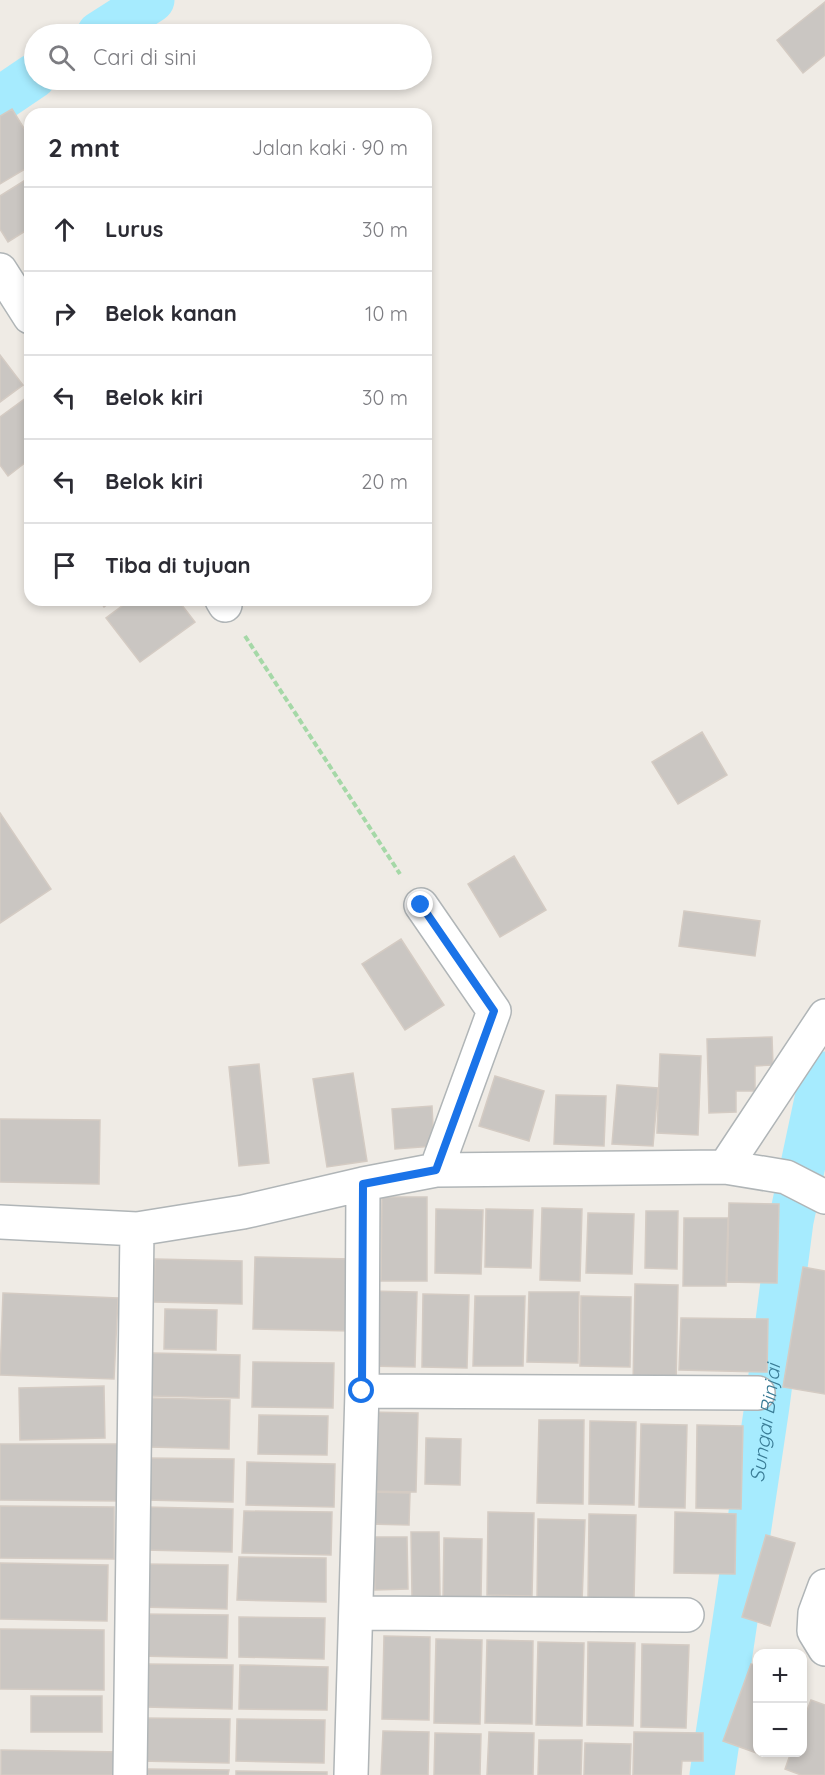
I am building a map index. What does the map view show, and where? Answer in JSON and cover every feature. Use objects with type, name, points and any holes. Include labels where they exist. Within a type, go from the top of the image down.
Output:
[{"type":"street","points":[[0,270],[24,308]]},
{"type":"street","points":[[421,905],[494,1011],[436,1170]]},
{"type":"street","points":[[725,1167],[825,1016]]},
{"type":"street","points":[[0,1222],[137,1229],[243,1212],[363,1184],[436,1170],[725,1167],[786,1177],[825,1197]]},
{"type":"street","points":[[351,1775],[362,1391],[363,1184]]},
{"type":"street","points":[[130,1775],[137,1229]]},
{"type":"street","points":[[362,1391],[758,1393]]},
{"type":"street","points":[[825,1586],[814,1613],[814,1631],[825,1649]]},
{"type":"street","points":[[356,1614],[687,1615]]},
{"type":"path","points":[[225,606],[421,905]]},
{"type":"building","points":[[825,2],[825,55],[803,73],[777,40]]},
{"type":"building","points":[[12,109],[24,128],[24,170],[0,184],[0,116]]},
{"type":"building","points":[[24,181],[24,232],[8,242],[0,229],[0,196]]},
{"type":"building","points":[[0,355],[23,385],[0,402]]},
{"type":"building","points":[[24,399],[24,464],[8,476],[0,465],[0,417]]},
{"type":"building","points":[[122,606],[183,606],[195,622],[140,662],[106,618]]},
{"type":"building","points":[[702,732],[727,775],[678,804],[652,762]]},
{"type":"building","points":[[0,813],[51,889],[0,923]]},
{"type":"building","points":[[514,856],[546,910],[500,937],[468,884]]},
{"type":"building","points":[[684,911],[760,921],[755,956],[679,946]]},
{"type":"building","points":[[401,939],[444,1005],[405,1030],[362,964]]},
{"type":"building","points":[[772,1037],[773,1065],[755,1066],[755,1091],[736,1091],[736,1112],[709,1113],[707,1039]]},
{"type":"building","points":[[660,1054],[701,1056],[698,1135],[657,1133]]},
{"type":"building","points":[[259,1064],[269,1163],[239,1166],[229,1067]]},
{"type":"building","points":[[353,1073],[367,1161],[327,1167],[313,1079]]},
{"type":"building","points":[[495,1076],[544,1091],[529,1141],[479,1126]]},
{"type":"building","points":[[617,1085],[658,1088],[653,1146],[612,1144]]},
{"type":"building","points":[[556,1095],[606,1096],[604,1146],[554,1144]]},
{"type":"building","points":[[432,1106],[434,1146],[395,1149],[392,1109]]},
{"type":"building","points":[[0,1119],[100,1120],[99,1184],[0,1182]]},
{"type":"building","points":[[382,1197],[427,1197],[427,1281],[381,1281]]},
{"type":"building","points":[[729,1203],[779,1204],[777,1283],[727,1282]]},
{"type":"building","points":[[542,1208],[582,1209],[580,1281],[540,1280]]},
{"type":"building","points":[[436,1209],[483,1210],[481,1274],[435,1273]]},
{"type":"building","points":[[486,1209],[533,1210],[531,1268],[485,1267]]},
{"type":"building","points":[[646,1211],[678,1211],[677,1269],[645,1268]]},
{"type":"building","points":[[588,1213],[634,1214],[632,1274],[586,1273]]},
{"type":"building","points":[[684,1218],[728,1218],[726,1286],[683,1286]]},
{"type":"building","points":[[255,1257],[353,1259],[351,1331],[253,1329]]},
{"type":"building","points":[[155,1259],[242,1261],[242,1304],[154,1302]]},
{"type":"building","points":[[803,1267],[825,1271],[825,1394],[783,1387]]},
{"type":"building","points":[[635,1284],[678,1285],[676,1386],[633,1385]]},
{"type":"building","points":[[369,1291],[417,1292],[415,1367],[367,1366]]},
{"type":"building","points":[[529,1292],[579,1292],[578,1363],[527,1362]]},
{"type":"building","points":[[3,1293],[118,1298],[114,1379],[0,1375]]},
{"type":"building","points":[[423,1294],[469,1295],[467,1368],[422,1367]]},
{"type":"building","points":[[475,1296],[525,1296],[523,1366],[473,1366]]},
{"type":"building","points":[[581,1296],[631,1297],[630,1367],[580,1366]]},
{"type":"building","points":[[165,1309],[217,1310],[216,1350],[164,1349]]},
{"type":"building","points":[[681,1318],[768,1319],[767,1372],[679,1370]]},
{"type":"building","points":[[152,1353],[240,1355],[239,1398],[151,1396]]},
{"type":"building","points":[[253,1362],[334,1363],[333,1408],[252,1407]]},
{"type":"building","points":[[104,1386],[105,1438],[20,1440],[19,1388]]},
{"type":"building","points":[[150,1398],[230,1400],[229,1449],[149,1447]]},
{"type":"building","points":[[369,1412],[418,1413],[416,1492],[367,1491]]},
{"type":"building","points":[[259,1415],[328,1416],[327,1455],[258,1454]]},
{"type":"building","points":[[539,1420],[584,1420],[583,1504],[537,1503]]},
{"type":"building","points":[[590,1421],[636,1422],[634,1505],[589,1504]]},
{"type":"building","points":[[641,1424],[687,1425],[685,1508],[639,1507]]},
{"type":"building","points":[[697,1425],[743,1426],[741,1509],[696,1508]]},
{"type":"building","points":[[426,1438],[461,1439],[460,1485],[425,1484]]},
{"type":"building","points":[[0,1444],[122,1444],[122,1501],[0,1500]]},
{"type":"building","points":[[146,1458],[234,1459],[233,1502],[145,1500]]},
{"type":"building","points":[[247,1462],[335,1464],[334,1507],[246,1505]]},
{"type":"building","points":[[369,1492],[410,1493],[409,1525],[368,1524]]},
{"type":"building","points":[[0,1506],[114,1507],[114,1559],[0,1558]]},
{"type":"building","points":[[145,1507],[233,1509],[232,1552],[144,1550]]},
{"type":"building","points":[[244,1511],[332,1512],[331,1555],[242,1553]]},
{"type":"building","points":[[488,1512],[534,1513],[532,1596],[487,1595]]},
{"type":"building","points":[[675,1512],[736,1514],[735,1574],[674,1573]]},
{"type":"building","points":[[589,1514],[636,1515],[634,1599],[588,1598]]},
{"type":"building","points":[[538,1519],[585,1520],[582,1603],[537,1602]]},
{"type":"building","points":[[411,1532],[439,1532],[440,1596],[412,1596]]},
{"type":"building","points":[[766,1535],[795,1543],[770,1626],[742,1617]]},
{"type":"building","points":[[374,1537],[407,1537],[408,1589],[375,1590]]},
{"type":"building","points":[[444,1538],[482,1539],[481,1600],[443,1600]]},
{"type":"building","points":[[239,1557],[326,1558],[326,1602],[237,1600]]},
{"type":"building","points":[[0,1563],[108,1565],[107,1621],[0,1619]]},
{"type":"building","points":[[140,1564],[228,1565],[227,1609],[139,1607]]},
{"type":"building","points":[[140,1614],[228,1615],[227,1658],[139,1656]]},
{"type":"building","points":[[239,1617],[325,1618],[324,1659],[239,1657]]},
{"type":"building","points":[[0,1629],[104,1630],[104,1690],[0,1689]]},
{"type":"building","points":[[384,1636],[430,1637],[429,1720],[382,1719]]},
{"type":"building","points":[[436,1639],[482,1640],[480,1724],[434,1723]]},
{"type":"building","points":[[487,1640],[533,1641],[532,1724],[485,1723]]},
{"type":"building","points":[[538,1642],[584,1643],[582,1726],[536,1725]]},
{"type":"building","points":[[588,1642],[635,1643],[633,1726],[587,1725]]},
{"type":"building","points":[[642,1644],[689,1645],[686,1728],[641,1727]]},
{"type":"building","points":[[145,1664],[233,1665],[232,1709],[144,1707]]},
{"type":"building","points":[[751,1664],[753,1665],[753,1752],[723,1741]]},
{"type":"building","points":[[240,1665],[328,1667],[327,1710],[239,1709]]},
{"type":"building","points":[[31,1696],[102,1696],[102,1732],[31,1732]]},
{"type":"building","points":[[811,1700],[825,1705],[825,1775],[801,1775],[785,1769],[789,1757],[807,1757],[807,1710]]},
{"type":"building","points":[[142,1718],[230,1719],[229,1763],[141,1761]]},
{"type":"building","points":[[237,1719],[325,1720],[324,1763],[236,1761]]},
{"type":"building","points":[[383,1731],[429,1732],[428,1775],[381,1775]]},
{"type":"building","points":[[489,1732],[534,1733],[533,1775],[487,1775]]},
{"type":"building","points":[[634,1732],[703,1733],[703,1761],[682,1761],[681,1775],[633,1775]]},
{"type":"building","points":[[435,1733],[481,1734],[480,1775],[434,1775]]},
{"type":"building","points":[[539,1740],[582,1740],[581,1775],[538,1775]]},
{"type":"building","points":[[585,1743],[631,1744],[630,1775],[584,1775]]},
{"type":"building","points":[[1,1750],[122,1752],[121,1775],[1,1775]]},
{"type":"building","points":[[145,1769],[229,1770],[228,1775],[145,1775]]},
{"type":"building","points":[[236,1771],[327,1772],[327,1775],[236,1775]]},
{"type":"waterway","points":[[115,24],[152,0]]},
{"type":"waterway","points":[[0,99],[24,83]]},
{"type":"waterway","name":"Sungai Binjai","points":[[712,1775],[767,1406],[791,1221],[820,1085],[825,1074]]},
{"type":"route","points":[[362,1391],[363,1184],[436,1170],[494,1011],[421,905]]}]
